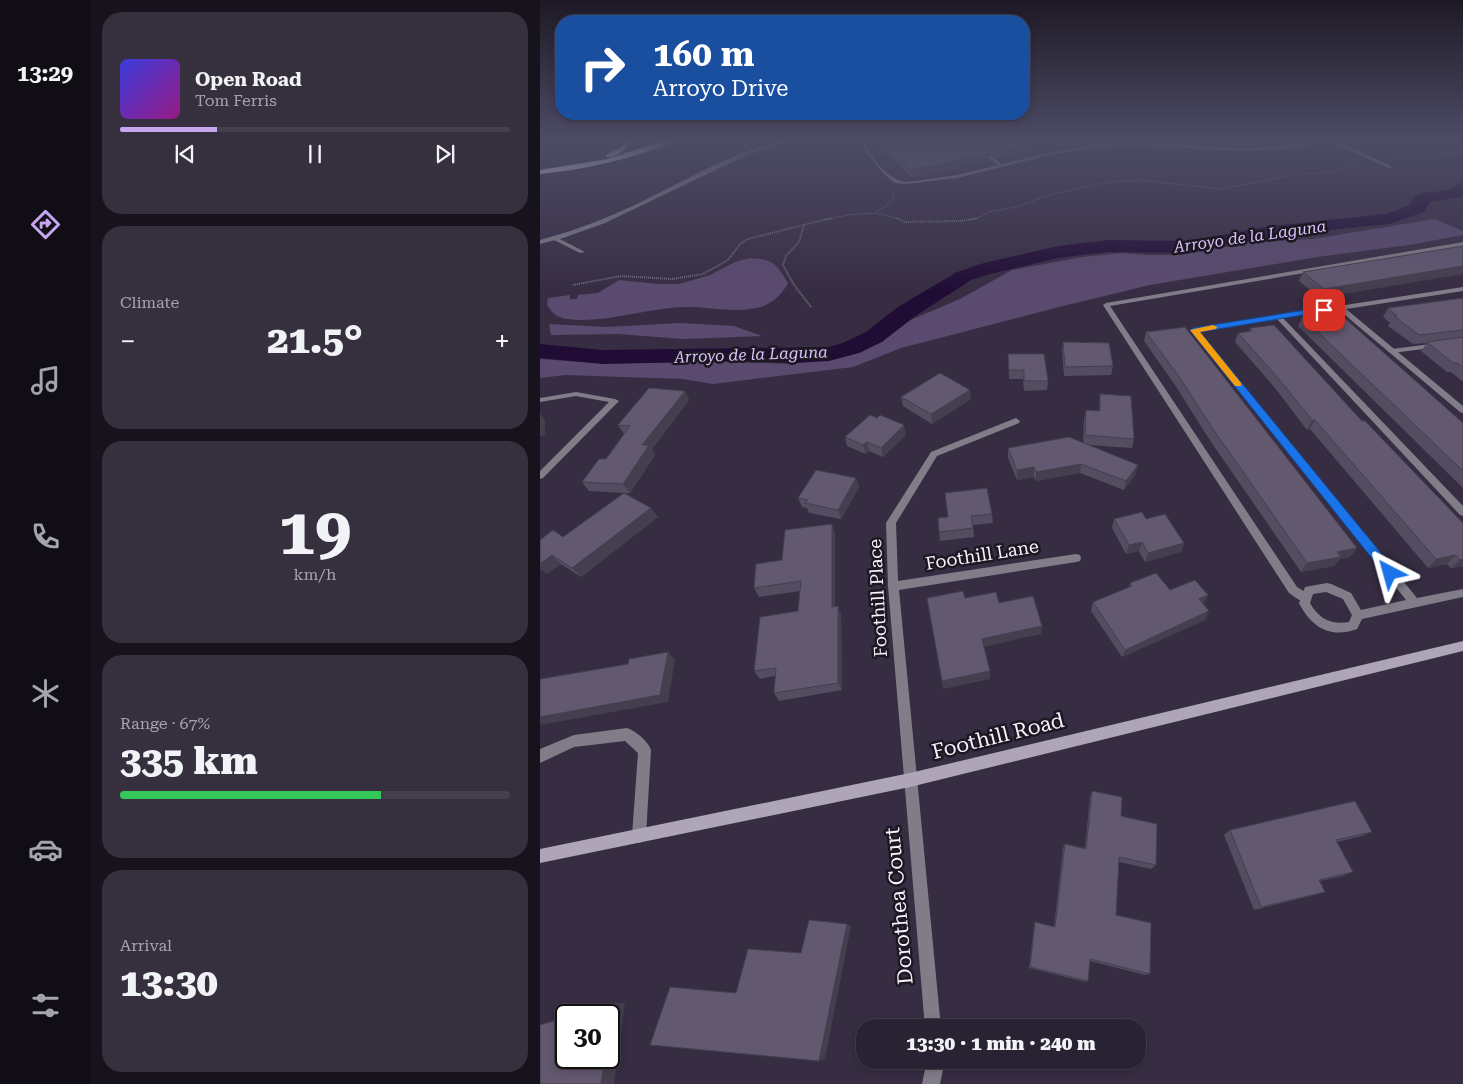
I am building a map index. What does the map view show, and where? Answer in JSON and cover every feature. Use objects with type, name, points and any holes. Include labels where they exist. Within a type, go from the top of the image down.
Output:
[{"type":"main road","name":"Foothill Road","points":[[540,856],[910,780],[1463,646]]},
{"type":"street","points":[[540,242],[611,219],[670,190]]},
{"type":"street","points":[[554,238],[582,252]]},
{"type":"street","points":[[1306,598],[1293,590],[1106,305],[1463,244]]},
{"type":"street","points":[[1414,603],[1194,330],[1463,289]]},
{"type":"street","points":[[1340,307],[1463,410]]},
{"type":"street","points":[[1278,317],[1463,512]]},
{"type":"street","points":[[1392,351],[1463,342]]},
{"type":"street","points":[[540,400],[576,394],[615,401],[540,476]]},
{"type":"street","points":[[1453,401],[1463,400]]},
{"type":"street","name":"Foothill Place","points":[[910,780],[892,586],[891,522],[934,454],[1016,421]]},
{"type":"street","name":"Foothill Lane","points":[[892,586],[1076,558]]},
{"type":"street","points":[[1333,588],[1347,596],[1358,614],[1353,626],[1334,630],[1314,620],[1304,603],[1309,590],[1333,588]]},
{"type":"street","points":[[1358,614],[1463,593]]},
{"type":"street","points":[[540,756],[574,741],[627,734],[645,750],[639,836]]},
{"type":"street","name":"Dorothea Court","points":[[910,780],[931,1019]]},
{"type":"street","points":[[931,1084],[935,1069]]},
{"type":"path","points":[[872,213],[889,205],[894,199],[895,190]]},
{"type":"path","points":[[573,285],[621,276],[672,279],[703,274],[728,260],[740,244],[748,239],[852,214],[886,214],[905,222],[961,221],[976,219],[988,212],[1016,207],[1052,194],[1072,190]]},
{"type":"path","points":[[804,224],[799,242],[786,256],[783,265],[794,285],[811,308]]},
{"type":"shaded area","points":[[1435,219],[1463,231],[1463,235],[1150,285],[901,348],[853,367],[713,384],[683,379],[565,375],[540,378],[540,359],[595,363],[729,362],[790,364],[862,352],[906,322],[960,299],[1012,270],[1082,257],[1122,253],[1180,255],[1256,242],[1312,239]]},
{"type":"shaded area","points":[[749,258],[773,263],[788,283],[777,297],[761,307],[735,310],[676,307],[583,320],[560,317],[552,312],[547,304],[548,298],[570,295],[570,299],[577,299],[578,295],[598,293],[619,280],[679,284],[710,275],[735,262]]},
{"type":"shaded area","points":[[680,323],[734,326],[762,336],[684,339],[618,334],[551,335],[549,324],[606,327]]},
{"type":"building","points":[[1463,246],[1463,266],[1324,289],[1303,272]]},
{"type":"building","points":[[1463,298],[1463,330],[1419,335],[1394,316],[1397,316],[1388,308]]},
{"type":"building","points":[[1338,312],[1463,423],[1463,471],[1302,317]]},
{"type":"building","points":[[1274,325],[1362,421],[1365,421],[1463,523],[1463,559],[1460,560],[1456,555],[1436,559],[1315,420],[1312,420],[1238,333],[1252,331],[1250,328]]},
{"type":"building","points":[[1185,327],[1357,548],[1337,552],[1341,557],[1307,563],[1213,429],[1178,375],[1146,332]]},
{"type":"building","points":[[1463,337],[1463,367],[1453,363],[1427,342]]},
{"type":"building","points":[[1063,342],[1109,343],[1113,366],[1065,367]]},
{"type":"building","points":[[1008,354],[1044,354],[1048,381],[1024,381],[1024,370],[1009,370]]},
{"type":"building","points":[[940,373],[970,390],[931,414],[901,397]]},
{"type":"building","points":[[649,388],[685,391],[642,445],[649,445],[623,484],[582,482],[599,459],[606,459],[630,426],[618,425]]},
{"type":"building","points":[[1100,394],[1131,396],[1134,439],[1085,435],[1086,410],[1100,411]]},
{"type":"building","points":[[870,415],[877,418],[880,415],[904,425],[881,448],[867,442],[863,445],[845,437]]},
{"type":"building","points":[[1069,437],[1138,465],[1126,481],[1081,464],[1036,472],[1034,467],[1017,470],[1008,448]]},
{"type":"building","points":[[816,470],[856,478],[838,510],[805,503],[808,500],[798,498]]},
{"type":"building","points":[[987,488],[992,514],[971,516],[973,528],[939,532],[938,518],[948,517],[945,493]]},
{"type":"building","points":[[624,493],[651,508],[572,568],[552,555],[540,564],[540,540],[553,530],[563,537]]},
{"type":"building","points":[[1142,512],[1146,519],[1165,514],[1184,543],[1148,553],[1142,542],[1129,545],[1114,519]]},
{"type":"building","points":[[832,524],[832,607],[838,606],[838,683],[774,693],[776,668],[754,671],[760,617],[798,611],[801,581],[754,588],[756,564],[782,560],[785,530]]},
{"type":"building","points":[[1156,573],[1170,590],[1195,580],[1208,595],[1199,599],[1209,611],[1125,650],[1093,602],[1132,586],[1130,583]]},
{"type":"building","points":[[963,591],[965,598],[996,592],[999,603],[1033,596],[1042,626],[982,639],[990,671],[942,681],[927,598]]},
{"type":"building","points":[[668,652],[660,695],[540,717],[540,679],[628,664],[629,659]]},
{"type":"building","points":[[1092,791],[1122,797],[1121,816],[1157,824],[1156,865],[1119,857],[1116,915],[1151,923],[1150,974],[1090,959],[1088,981],[1030,967],[1035,922],[1055,927],[1065,844],[1086,849]]},
{"type":"building","points":[[1355,801],[1372,832],[1336,840],[1353,872],[1319,880],[1325,892],[1261,907],[1230,830]]},
{"type":"building","points":[[809,920],[847,924],[819,1061],[650,1045],[670,987],[736,993],[748,949],[801,953]]},
{"type":"building","points":[[555,1020],[555,1069],[603,1069],[601,1084],[540,1084],[540,1025]]},
{"type":"waterway","name":"Arroyo de la Laguna","points":[[540,351],[603,357],[739,354],[795,356],[829,354],[851,348],[874,337],[906,312],[964,276],[984,269],[1058,252],[1089,248],[1108,246],[1187,247],[1271,231],[1389,219],[1418,208],[1420,200],[1426,197],[1454,194],[1460,190]]},
{"type":"slow traffic","points":[[1213,327],[1194,330],[1238,385]]},
{"type":"route","points":[[1324,310],[1194,330],[1390,573]]}]
